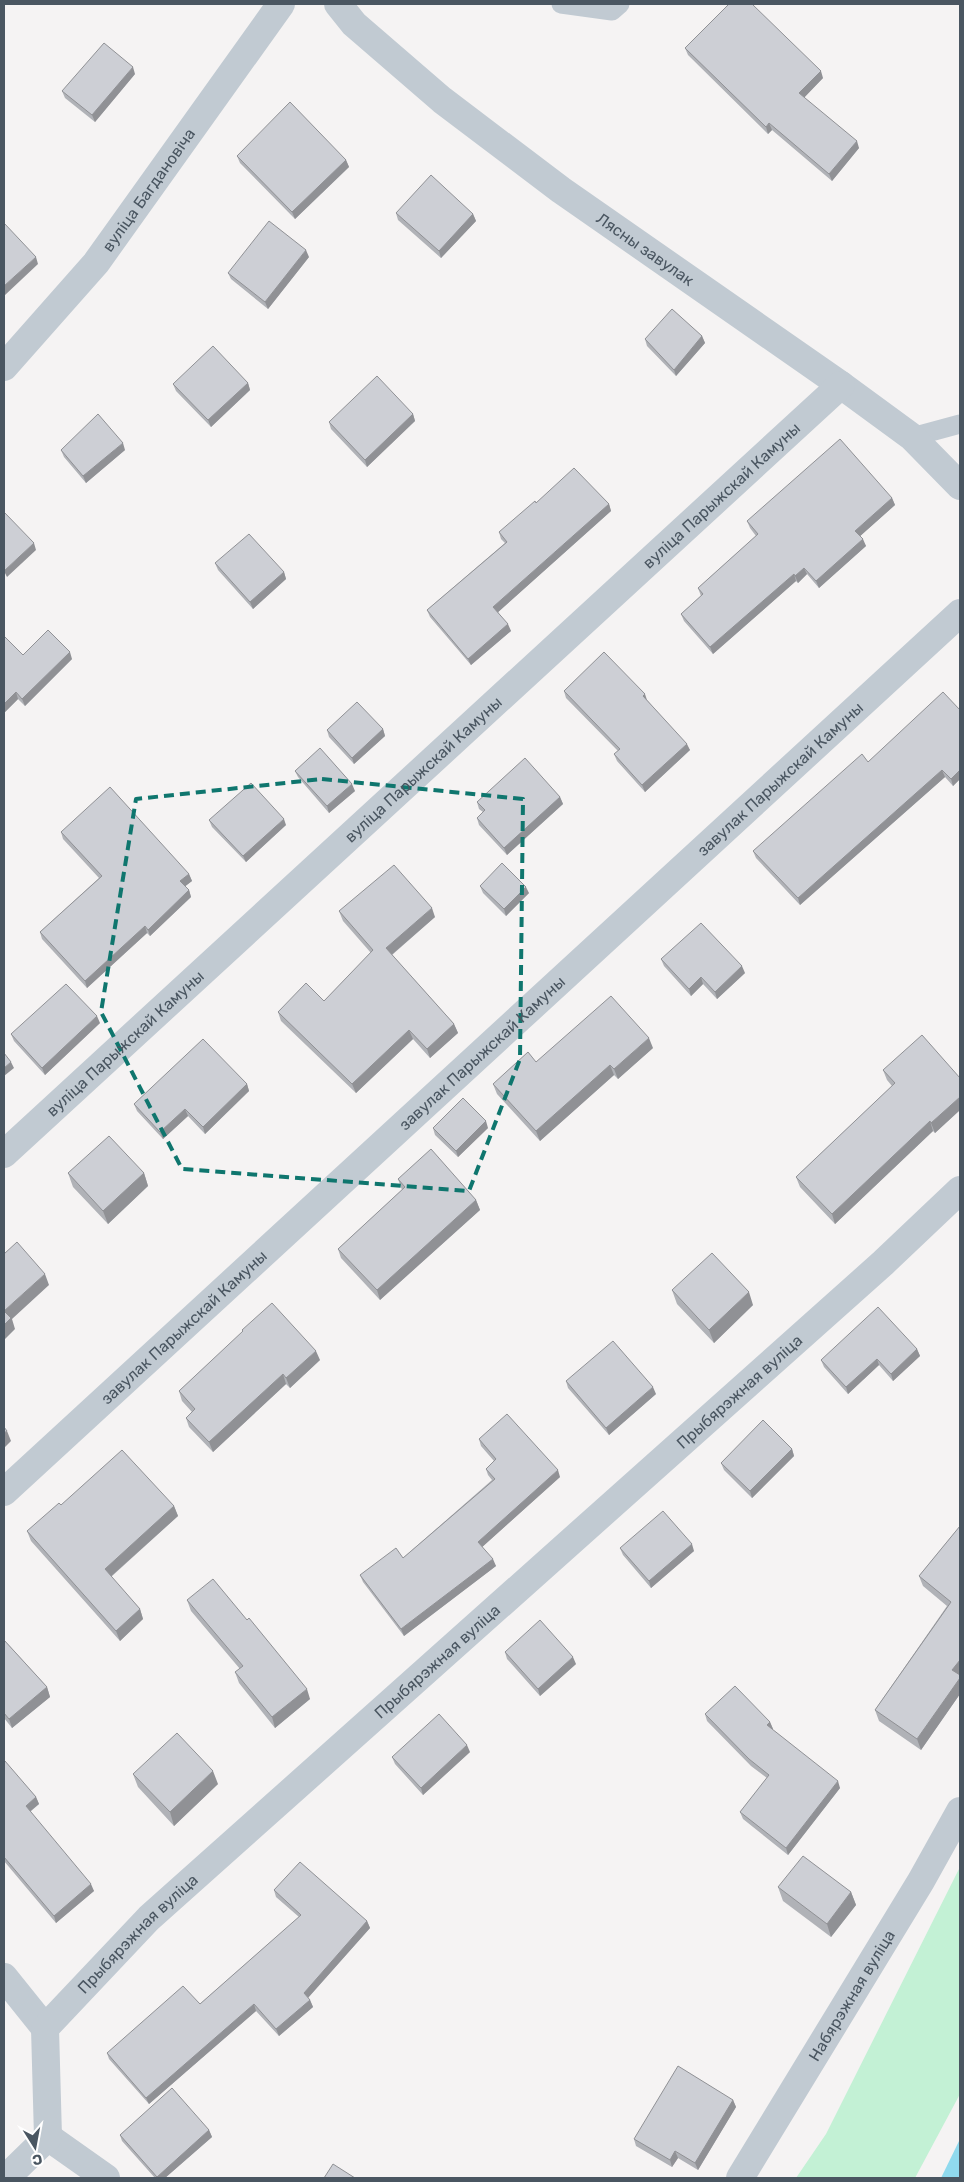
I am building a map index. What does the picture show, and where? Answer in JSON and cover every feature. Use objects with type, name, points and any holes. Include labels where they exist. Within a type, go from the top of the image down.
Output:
[{"type":"street","name":"вуліца Багдановіча","points":[[4,367],[96,263],[281,4]]},
{"type":"street","name":"Лясны завулак","points":[[338,4],[354,24],[442,100],[561,190],[841,385],[912,437],[960,486]]},
{"type":"street","name":"вуліца Парыжскай Камуны","points":[[4,1154],[841,385]]},
{"type":"street","name":"завулак Парыжскай Камуны","points":[[4,1492],[960,613]]},
{"type":"street","name":"Прыбярэжная вуліца","points":[[45,2028],[149,1918],[883,1263],[960,1190]]},
{"type":"street","name":"Набярэжная вуліца","points":[[740,2178],[922,1882],[960,1811]]},
{"type":"street","points":[[4,1977],[45,2028],[48,2137],[6,2178]]},
{"type":"street","points":[[48,2137],[106,2178]]},
{"type":"lane","points":[[561,4],[612,11],[620,4]]},
{"type":"lane","points":[[912,437],[960,424]]},
{"type":"highlighted area","points":[[322,779],[523,799],[520,1059],[469,1191],[182,1169],[101,1012],[136,799]]},
{"type":"green space","points":[[960,1867],[960,2094],[915,2178],[796,2178],[826,2134]]},
{"type":"water","points":[[960,2139],[960,2178],[941,2178]]},
{"type":"building","points":[[729,4],[752,4],[821,71],[799,93],[857,141],[829,174],[769,123],[766,127],[685,48]]},
{"type":"building","points":[[104,43],[133,67],[92,115],[62,91]]},
{"type":"building","points":[[290,102],[346,160],[292,212],[237,156]]},
{"type":"building","points":[[431,175],[473,214],[439,251],[396,213]]},
{"type":"building","points":[[269,221],[306,250],[265,302],[228,273]]},
{"type":"building","points":[[4,223],[36,257],[4,286]]},
{"type":"building","points":[[672,309],[702,336],[674,370],[645,339]]},
{"type":"building","points":[[213,346],[248,383],[208,420],[173,384]]},
{"type":"building","points":[[377,376],[413,414],[365,460],[329,422]]},
{"type":"building","points":[[98,414],[123,443],[83,476],[61,450]]},
{"type":"building","points":[[840,439],[892,498],[855,531],[863,539],[816,581],[804,568],[795,576],[794,574],[710,647],[681,614],[703,594],[698,588],[758,534],[747,521]]},
{"type":"building","points":[[574,468],[609,504],[493,607],[508,624],[468,659],[427,610],[507,542],[499,532],[535,501],[536,503]]},
{"type":"building","points":[[4,512],[34,543],[4,571]]},
{"type":"building","points":[[249,534],[284,572],[250,602],[215,563]]},
{"type":"building","points":[[48,630],[70,652],[22,699],[16,692],[4,704],[4,636],[23,655]]},
{"type":"building","points":[[604,652],[645,694],[643,696],[687,744],[642,785],[614,754],[620,749],[564,691]]},
{"type":"building","points":[[943,692],[960,710],[960,770],[951,779],[942,770],[798,898],[753,851],[862,754],[868,762]]},
{"type":"building","points":[[357,702],[383,729],[352,758],[327,730]]},
{"type":"building","points":[[320,748],[352,784],[327,806],[295,771]]},
{"type":"building","points":[[525,758],[560,797],[504,848],[477,818],[485,810],[477,802]]},
{"type":"building","points":[[251,783],[284,819],[243,856],[209,820]]},
{"type":"building","points":[[110,787],[189,874],[180,881],[189,890],[148,930],[145,926],[85,981],[40,932],[102,876],[61,832]]},
{"type":"building","points":[[502,863],[526,887],[504,909],[480,886]]},
{"type":"building","points":[[394,865],[432,908],[386,948],[454,1024],[427,1049],[409,1030],[352,1084],[278,1012],[306,983],[324,1001],[373,950],[339,911]]},
{"type":"building","points":[[701,923],[742,966],[715,992],[701,977],[689,989],[661,959]]},
{"type":"building","points":[[66,984],[97,1016],[42,1068],[11,1034]]},
{"type":"building","points":[[611,996],[649,1038],[614,1069],[610,1065],[536,1131],[493,1084],[528,1052],[536,1062]]},
{"type":"building","points":[[922,1035],[960,1078],[960,1097],[931,1123],[930,1121],[832,1214],[796,1177],[895,1083],[883,1070]]},
{"type":"building","points":[[203,1039],[247,1084],[203,1127],[185,1109],[160,1132],[134,1104]]},
{"type":"building","points":[[4,1053],[11,1062],[4,1068]]},
{"type":"building","points":[[463,1098],[486,1121],[456,1151],[433,1128]]},
{"type":"building","points":[[109,1136],[144,1173],[103,1211],[68,1173]]},
{"type":"building","points":[[431,1149],[476,1200],[377,1290],[338,1249],[405,1187],[398,1179]]},
{"type":"building","points":[[17,1242],[45,1274],[4,1311],[4,1254]]},
{"type":"building","points":[[712,1253],[749,1292],[709,1330],[672,1290]]},
{"type":"building","points":[[272,1303],[316,1351],[286,1378],[283,1374],[209,1442],[186,1418],[195,1409],[179,1391]]},
{"type":"building","points":[[878,1307],[917,1349],[891,1374],[877,1359],[846,1387],[821,1360]]},
{"type":"building","points":[[4,1311],[11,1318],[4,1325]]},
{"type":"building","points":[[613,1341],[653,1387],[606,1428],[566,1381]]},
{"type":"building","points":[[507,1414],[558,1470],[478,1542],[493,1559],[401,1629],[360,1575],[396,1548],[403,1558],[495,1479],[486,1469],[496,1459],[479,1439]]},
{"type":"building","points":[[763,1420],[792,1449],[750,1491],[721,1463]]},
{"type":"building","points":[[122,1450],[174,1506],[105,1569],[140,1609],[116,1631],[27,1531],[59,1503],[61,1505]]},
{"type":"building","points":[[663,1511],[692,1544],[649,1581],[620,1548]]},
{"type":"building","points":[[960,1526],[960,1660],[952,1670],[960,1675],[960,1678],[917,1739],[875,1710],[951,1602],[919,1576]]},
{"type":"building","points":[[213,1579],[247,1620],[249,1618],[307,1689],[272,1717],[235,1672],[243,1666],[187,1600]]},
{"type":"building","points":[[540,1620],[573,1657],[538,1689],[505,1652]]},
{"type":"building","points":[[4,1640],[47,1687],[9,1719],[4,1713]]},
{"type":"building","points":[[735,1686],[770,1722],[767,1725],[838,1781],[786,1848],[740,1812],[769,1775],[749,1759],[705,1714]]},
{"type":"building","points":[[439,1714],[467,1745],[421,1788],[392,1757]]},
{"type":"building","points":[[177,1733],[213,1771],[170,1812],[133,1774]]},
{"type":"building","points":[[5,1761],[36,1797],[26,1806],[91,1884],[54,1916],[4,1857]]},
{"type":"building","points":[[803,1856],[851,1892],[827,1924],[778,1887]]},
{"type":"building","points":[[300,1862],[367,1921],[304,1993],[310,2000],[276,2029],[254,2004],[146,2098],[107,2053],[183,1986],[200,2004],[301,1915],[274,1890]]},
{"type":"building","points":[[678,2066],[733,2100],[695,2163],[675,2151],[670,2160],[634,2139]]},
{"type":"building","points":[[172,2088],[209,2130],[157,2177],[120,2135]]},
{"type":"building","points":[[333,2164],[355,2178],[324,2178]]}]
